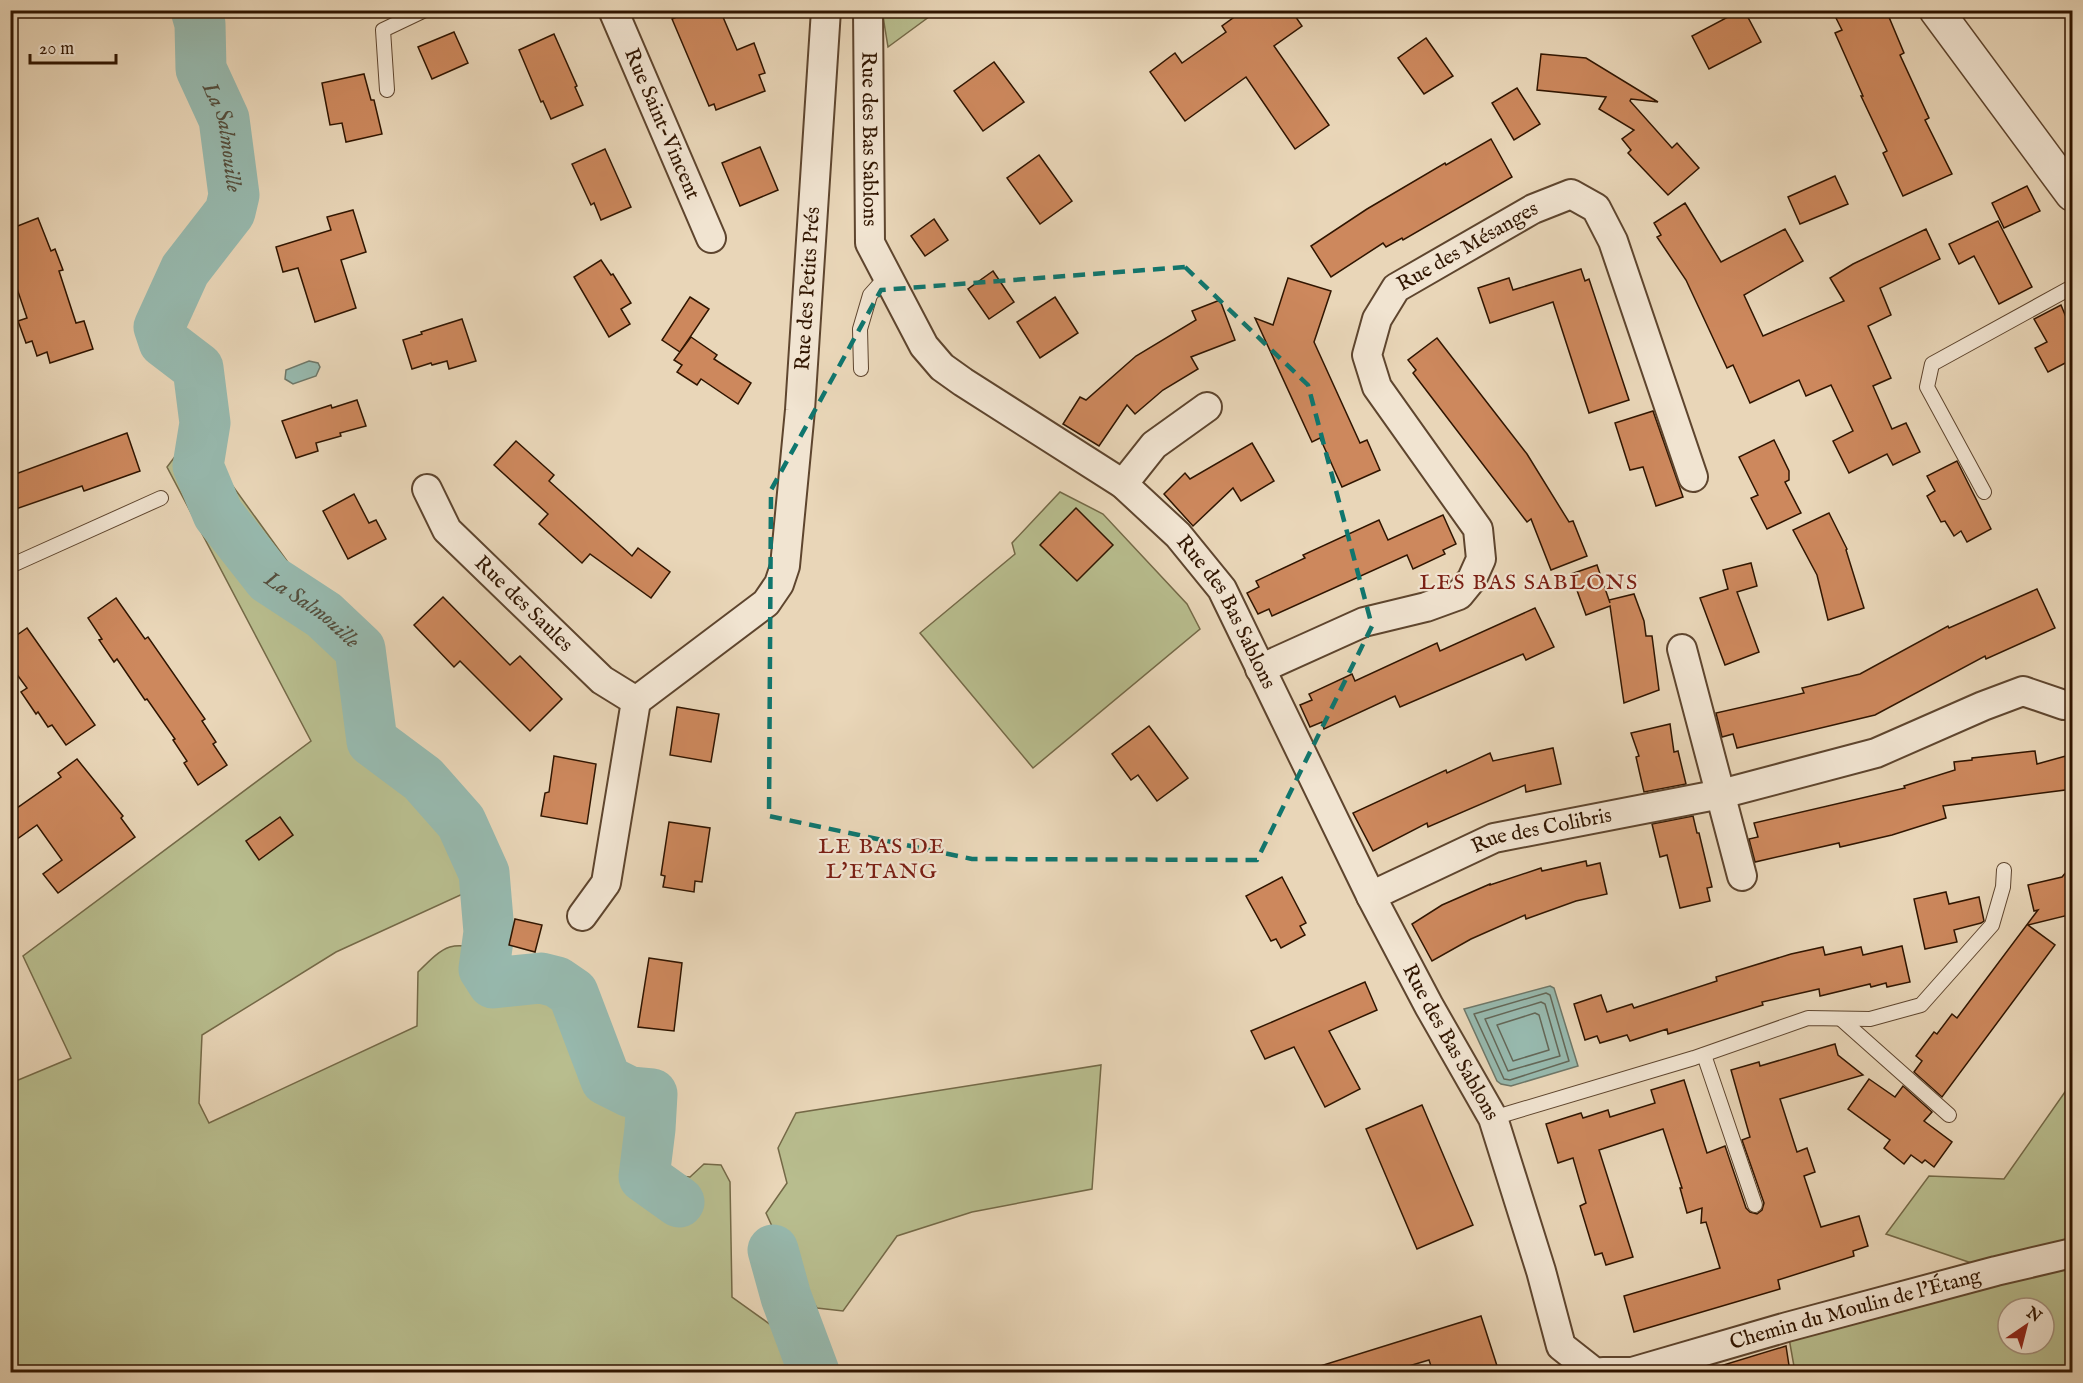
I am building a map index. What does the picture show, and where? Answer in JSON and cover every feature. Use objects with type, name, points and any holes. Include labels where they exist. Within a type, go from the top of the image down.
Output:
[{"type":"street","name":"Rue Saint-Vincent","points":[[613,10],[711,238]]},
{"type":"street","name":"Rue des Petits Prés","points":[[636,701],[766,603],[779,585],[785,566],[800,410],[826,10]]},
{"type":"street","name":"Rue des Bas Sablons","points":[[868,10],[870,243],[924,346],[942,367],[1123,484],[1178,535],[1222,590],[1371,897],[1429,1006],[1493,1118],[1561,1346],[1594,1372]]},
{"type":"street","points":[[1936,10],[2073,194]]},
{"type":"street","name":"Rue des Mésanges","points":[[1260,669],[1364,622],[1426,607],[1459,595],[1472,579],[1480,559],[1478,529],[1377,387],[1367,355],[1377,319],[1396,288],[1533,209],[1571,194],[1596,208],[1613,241],[1693,477]]},
{"type":"street","points":[[1123,484],[1154,445],[1207,407]]},
{"type":"street","name":"Rue des Saules","points":[[427,489],[447,530],[602,680],[636,701]]},
{"type":"street","points":[[1682,649],[1742,876]]},
{"type":"street","name":"Rue des Colibris","points":[[1371,897],[1494,838],[1721,794],[1876,753],[2023,691],[2064,705]]},
{"type":"street","points":[[582,916],[606,883],[636,701]]},
{"type":"street","name":"Chemin du Moulin de l'Étang","points":[[1604,1372],[1632,1372],[1787,1326],[2073,1253]]},
{"type":"lane","points":[[387,90],[383,30],[425,10]]},
{"type":"lane","points":[[861,369],[860,329],[870,295],[888,276]]},
{"type":"lane","points":[[1984,492],[1927,387],[1932,364],[2073,287]]},
{"type":"lane","points":[[10,566],[161,498]]},
{"type":"lane","points":[[1493,1118],[1704,1055],[1808,1018],[1870,1019],[1921,1005],[1992,925],[2003,887],[2004,870]]},
{"type":"lane","points":[[1841,1019],[1949,1115]]},
{"type":"lane","points":[[1704,1055],[1755,1205]]},
{"type":"highlighted area","points":[[1185,267],[1308,385],[1372,626],[1257,860],[972,859],[769,816],[771,490],[881,290]]},
{"type":"green space","points":[[882,10],[937,11],[888,47]]},
{"type":"green space","points":[[186,442],[206,449],[326,615],[368,647],[383,684],[379,733],[388,752],[462,792],[475,811],[482,845],[478,887],[336,952],[202,1035],[199,1103],[209,1123],[417,1026],[418,972],[443,950],[466,946],[490,952],[506,984],[557,962],[574,970],[616,1077],[645,1090],[656,1101],[668,1175],[690,1177],[704,1164],[721,1165],[730,1182],[732,1297],[771,1325],[804,1342],[825,1363],[851,1372],[11,1372],[11,1083],[71,1058],[23,956],[311,741],[167,467]]},
{"type":"green space","points":[[1060,492],[1103,514],[1187,604],[1200,629],[1033,768],[920,633],[1015,554],[1012,543]]},
{"type":"green space","points":[[1101,1065],[1092,1189],[972,1212],[897,1236],[843,1311],[817,1308],[793,1272],[766,1213],[787,1183],[778,1148],[796,1113]]},
{"type":"green space","points":[[2072,1082],[2072,1372],[1795,1372],[1787,1327],[1995,1271],[1886,1234],[1929,1176],[2004,1179]]},
{"type":"water","points":[[309,361],[318,363],[320,367],[316,376],[293,384],[285,379],[286,370]]},
{"type":"water","points":[[1550,986],[1554,988],[1578,1066],[1511,1086],[1501,1084],[1497,1081],[1464,1009]]},
{"type":"building","points":[[693,10],[720,10],[737,50],[754,43],[765,73],[759,75],[765,91],[716,110],[714,104],[709,106],[672,19]]},
{"type":"building","points":[[1244,10],[1291,10],[1302,26],[1274,46],[1329,125],[1295,149],[1246,77],[1185,121],[1150,72],[1175,53],[1182,63],[1226,32],[1222,26]]},
{"type":"building","points":[[1744,10],[1761,42],[1709,69],[1692,36]]},
{"type":"building","points":[[1832,10],[1886,10],[1904,53],[1900,55],[1929,118],[1925,120],[1952,174],[1903,196],[1883,153],[1887,151],[1835,33],[1842,30]]},
{"type":"building","points":[[454,32],[468,63],[432,79],[418,47]]},
{"type":"building","points":[[554,34],[583,105],[551,119],[543,101],[541,102],[519,50]]},
{"type":"building","points":[[1426,38],[1453,76],[1424,94],[1398,58]]},
{"type":"building","points":[[1541,54],[1586,58],[1658,102],[1631,99],[1630,101],[1672,148],[1677,143],[1699,168],[1668,195],[1628,153],[1631,150],[1622,139],[1634,130],[1599,109],[1606,97],[1537,90]]},
{"type":"building","points":[[994,62],[1024,102],[983,131],[954,91]]},
{"type":"building","points":[[364,74],[371,100],[374,100],[382,134],[346,142],[342,123],[330,125],[322,83]]},
{"type":"building","points":[[1517,88],[1540,124],[1514,140],[1492,103]]},
{"type":"building","points":[[1491,139],[1512,177],[1403,240],[1402,238],[1386,247],[1383,243],[1331,277],[1311,246],[1367,209]]},
{"type":"building","points":[[760,147],[778,190],[740,206],[722,163]]},
{"type":"building","points":[[605,149],[631,207],[601,220],[594,203],[591,205],[572,164]]},
{"type":"building","points":[[1039,155],[1072,201],[1040,224],[1007,178]]},
{"type":"building","points":[[1835,176],[1848,204],[1800,224],[1788,197]]},
{"type":"building","points":[[2027,186],[2040,211],[2004,228],[1992,203]]},
{"type":"building","points":[[1685,203],[1721,262],[1785,229],[1803,261],[1744,295],[1763,336],[1844,301],[1830,278],[1853,264],[1926,229],[1940,259],[1880,288],[1891,315],[1868,326],[1891,378],[1873,386],[1892,429],[1906,423],[1920,452],[1893,465],[1887,454],[1849,473],[1833,441],[1853,431],[1831,385],[1806,396],[1799,380],[1750,403],[1733,365],[1727,368],[1686,280],[1657,237],[1661,235],[1654,223]]},
{"type":"building","points":[[353,210],[366,252],[341,260],[356,308],[315,322],[298,268],[283,272],[276,247],[331,230],[327,217]]},
{"type":"building","points":[[38,218],[51,251],[55,249],[63,270],[59,271],[76,323],[84,321],[93,349],[50,363],[47,352],[37,356],[32,341],[26,343],[18,321],[27,318],[10,268],[10,229]]},
{"type":"building","points":[[934,219],[948,240],[925,256],[911,236]]},
{"type":"building","points":[[1998,221],[2032,287],[1999,304],[1974,256],[1959,264],[1949,244]]},
{"type":"building","points":[[601,260],[611,275],[613,274],[631,303],[621,309],[630,324],[609,337],[574,277]]},
{"type":"building","points":[[1581,269],[1585,281],[1589,279],[1629,400],[1589,413],[1553,302],[1490,323],[1478,288],[1509,278],[1513,290]]},
{"type":"building","points":[[993,271],[1014,302],[989,319],[968,289]]},
{"type":"building","points":[[1288,278],[1331,291],[1314,342],[1360,443],[1367,440],[1380,470],[1342,487],[1320,438],[1312,442],[1255,318],[1273,325]]},
{"type":"building","points":[[690,297],[709,309],[680,352],[662,340]]},
{"type":"building","points":[[1055,297],[1078,333],[1040,358],[1017,322]]},
{"type":"building","points":[[1220,300],[1235,340],[1191,357],[1198,369],[1163,390],[1135,414],[1127,405],[1099,446],[1063,424],[1080,397],[1086,400],[1136,356],[1196,320],[1192,311]]},
{"type":"building","points":[[2061,305],[2066,317],[2073,314],[2073,359],[2048,372],[2035,348],[2047,342],[2034,319]]},
{"type":"building","points":[[462,319],[476,361],[449,369],[447,361],[412,369],[403,340]]},
{"type":"building","points":[[691,337],[717,355],[714,359],[751,383],[738,404],[701,379],[697,385],[677,372],[682,365],[674,360]]},
{"type":"building","points":[[1437,338],[1527,454],[1569,522],[1573,521],[1587,556],[1551,570],[1531,519],[1527,522],[1413,373],[1416,370],[1408,360]]},
{"type":"building","points":[[357,400],[366,426],[316,443],[318,451],[296,458],[282,421],[331,405],[332,408]]},
{"type":"building","points":[[1653,411],[1683,497],[1656,506],[1643,467],[1630,470],[1615,423]]},
{"type":"building","points":[[127,433],[140,471],[84,491],[82,486],[10,511],[10,476]]},
{"type":"building","points":[[1774,440],[1789,471],[1789,480],[1785,482],[1801,513],[1767,529],[1751,498],[1758,495],[1739,457]]},
{"type":"building","points":[[516,441],[554,475],[549,481],[632,556],[638,548],[670,572],[651,598],[590,554],[582,563],[539,524],[548,514],[494,465]]},
{"type":"building","points":[[1252,443],[1274,481],[1241,501],[1233,488],[1193,526],[1164,494],[1185,473],[1190,479]]},
{"type":"building","points":[[1957,461],[1991,529],[1967,542],[1961,531],[1954,536],[1945,521],[1941,522],[1927,496],[1935,491],[1927,476]]},
{"type":"building","points":[[354,494],[369,523],[376,520],[386,539],[348,559],[323,511]]},
{"type":"building","points":[[1076,508],[1113,545],[1077,581],[1040,545]]},
{"type":"building","points":[[1829,513],[1847,549],[1864,608],[1828,620],[1817,575],[1793,530]]},
{"type":"building","points":[[1443,515],[1456,544],[1443,550],[1445,554],[1413,569],[1407,555],[1272,616],[1269,609],[1258,614],[1247,593],[1259,587],[1256,581],[1305,558],[1303,555],[1379,520],[1388,540]]},
{"type":"building","points":[[1751,563],[1757,586],[1737,592],[1759,652],[1725,665],[1700,598],[1728,589],[1723,570]]},
{"type":"building","points":[[1597,565],[1610,603],[1609,600],[1634,594],[1644,621],[1646,636],[1652,636],[1659,690],[1624,703],[1610,606],[1586,615],[1571,574]]},
{"type":"building","points":[[2037,589],[2055,628],[1986,659],[1985,656],[1875,715],[1737,748],[1733,734],[1722,737],[1716,713],[1804,693],[1802,688],[1860,674],[1948,626],[1949,628]]},
{"type":"building","points":[[443,597],[510,665],[520,656],[562,699],[530,731],[460,661],[454,667],[414,625]]},
{"type":"building","points":[[116,598],[145,639],[148,637],[205,719],[202,721],[216,742],[213,744],[227,765],[198,785],[184,763],[187,761],[173,740],[175,739],[117,659],[114,662],[88,618]]},
{"type":"building","points":[[1535,608],[1554,647],[1526,660],[1523,654],[1400,707],[1395,696],[1324,729],[1322,722],[1310,727],[1300,705],[1312,700],[1309,694],[1352,674],[1355,681],[1437,643],[1440,651]]},
{"type":"building","points":[[27,628],[95,725],[66,745],[52,725],[48,727],[38,712],[36,714],[21,692],[27,688],[10,665],[10,640]]},
{"type":"building","points":[[677,707],[719,714],[711,762],[670,755]]},
{"type":"building","points":[[1670,724],[1674,752],[1678,751],[1686,784],[1644,792],[1636,757],[1639,756],[1631,733]]},
{"type":"building","points":[[1149,726],[1188,778],[1157,801],[1138,775],[1131,780],[1112,754]]},
{"type":"building","points":[[1553,748],[1561,784],[1526,792],[1525,785],[1428,827],[1427,823],[1373,851],[1353,813],[1446,770],[1447,773],[1490,753],[1493,761]]},
{"type":"building","points":[[2035,751],[2037,764],[2073,754],[2073,789],[1943,806],[1946,818],[1892,835],[1840,847],[1839,843],[1755,862],[1749,839],[1758,837],[1754,823],[1905,788],[1904,786],[1955,770],[1954,762]]},
{"type":"building","points":[[554,756],[596,764],[587,824],[541,816],[545,793],[549,792]]},
{"type":"building","points":[[77,759],[123,816],[121,818],[135,837],[58,893],[43,874],[62,860],[37,825],[10,844],[10,813],[61,777],[58,773]]},
{"type":"building","points":[[1693,816],[1712,887],[1707,888],[1710,901],[1680,908],[1667,855],[1660,857],[1652,824]]},
{"type":"building","points":[[280,817],[293,835],[259,860],[246,841]]},
{"type":"building","points":[[669,822],[710,828],[702,882],[695,881],[694,892],[663,887],[665,876],[661,875]]},
{"type":"building","points":[[1586,861],[1587,866],[1600,863],[1607,894],[1576,901],[1526,919],[1525,915],[1471,939],[1432,961],[1412,924],[1442,905],[1490,884],[1541,868],[1542,871]]},
{"type":"building","points":[[2073,864],[2073,914],[2028,925],[2055,945],[1942,1097],[1914,1072],[1922,1061],[1916,1056],[1934,1032],[1937,1034],[1952,1014],[1957,1018],[2038,910],[2034,911],[2028,885],[2062,877]]},
{"type":"building","points":[[1282,877],[1306,923],[1300,926],[1305,935],[1281,948],[1276,939],[1271,941],[1246,896]]},
{"type":"building","points":[[1946,892],[1949,904],[1979,897],[1984,921],[1954,930],[1957,942],[1925,949],[1914,899]]},
{"type":"building","points":[[515,919],[542,925],[535,952],[509,945]]},
{"type":"building","points":[[1902,946],[1910,982],[1887,987],[1886,983],[1871,987],[1870,984],[1820,996],[1819,989],[1762,1002],[1763,1005],[1668,1034],[1667,1029],[1630,1041],[1627,1035],[1600,1043],[1597,1036],[1585,1040],[1574,1004],[1601,995],[1607,1012],[1632,1004],[1634,1008],[1717,981],[1716,977],[1791,954],[1823,947],[1825,955],[1861,947],[1863,955]]},
{"type":"building","points":[[649,958],[682,963],[674,1031],[638,1027]]},
{"type":"building","points":[[1365,982],[1377,1010],[1329,1031],[1360,1089],[1325,1107],[1294,1047],[1265,1059],[1251,1031]]},
{"type":"building","points":[[1835,1044],[1838,1055],[1863,1075],[1780,1099],[1797,1152],[1807,1148],[1815,1172],[1804,1176],[1821,1227],[1859,1216],[1868,1246],[1853,1251],[1854,1256],[1778,1280],[1780,1289],[1634,1332],[1624,1296],[1720,1268],[1706,1222],[1701,1223],[1702,1208],[1687,1213],[1680,1188],[1682,1188],[1663,1129],[1599,1150],[1633,1257],[1606,1265],[1602,1253],[1595,1255],[1580,1206],[1586,1203],[1573,1158],[1558,1163],[1546,1124],[1581,1113],[1583,1118],[1608,1110],[1610,1117],[1655,1103],[1651,1090],[1684,1080],[1707,1153],[1725,1146],[1746,1208],[1757,1214],[1762,1210],[1764,1203],[1742,1140],[1750,1137],[1731,1070],[1759,1062],[1760,1066]]},
{"type":"building","points":[[1869,1079],[1895,1097],[1903,1086],[1932,1112],[1924,1121],[1952,1142],[1934,1167],[1925,1160],[1922,1163],[1911,1155],[1904,1164],[1884,1148],[1890,1140],[1848,1109]]},
{"type":"building","points":[[1422,1105],[1473,1225],[1417,1249],[1366,1129]]},
{"type":"building","points":[[1481,1316],[1499,1372],[1433,1372],[1429,1360],[1389,1372],[1318,1372],[1317,1367]]},
{"type":"building","points":[[1786,1346],[1790,1372],[1718,1372],[1717,1367]]},
{"type":"waterway","name":"La Salmouille","points":[[196,10],[200,24],[201,69],[224,119],[234,195],[230,212],[185,270],[159,327],[164,342],[198,368],[205,423],[198,466],[218,514],[269,579],[324,615],[360,649],[372,741],[423,779],[461,822],[484,873],[489,932],[484,969],[493,983],[541,978],[557,982],[573,993],[606,1080],[630,1092],[652,1094],[644,1177],[679,1202]]},
{"type":"waterway","name":"La Salmouille","points":[[773,1250],[786,1297],[814,1372]]},
{"type":"district","name":"LES BAS SABLONS","points":[[1529,583]]},
{"type":"district","name":"LE BAS DE L'ETANG","points":[[882,860]]}]
